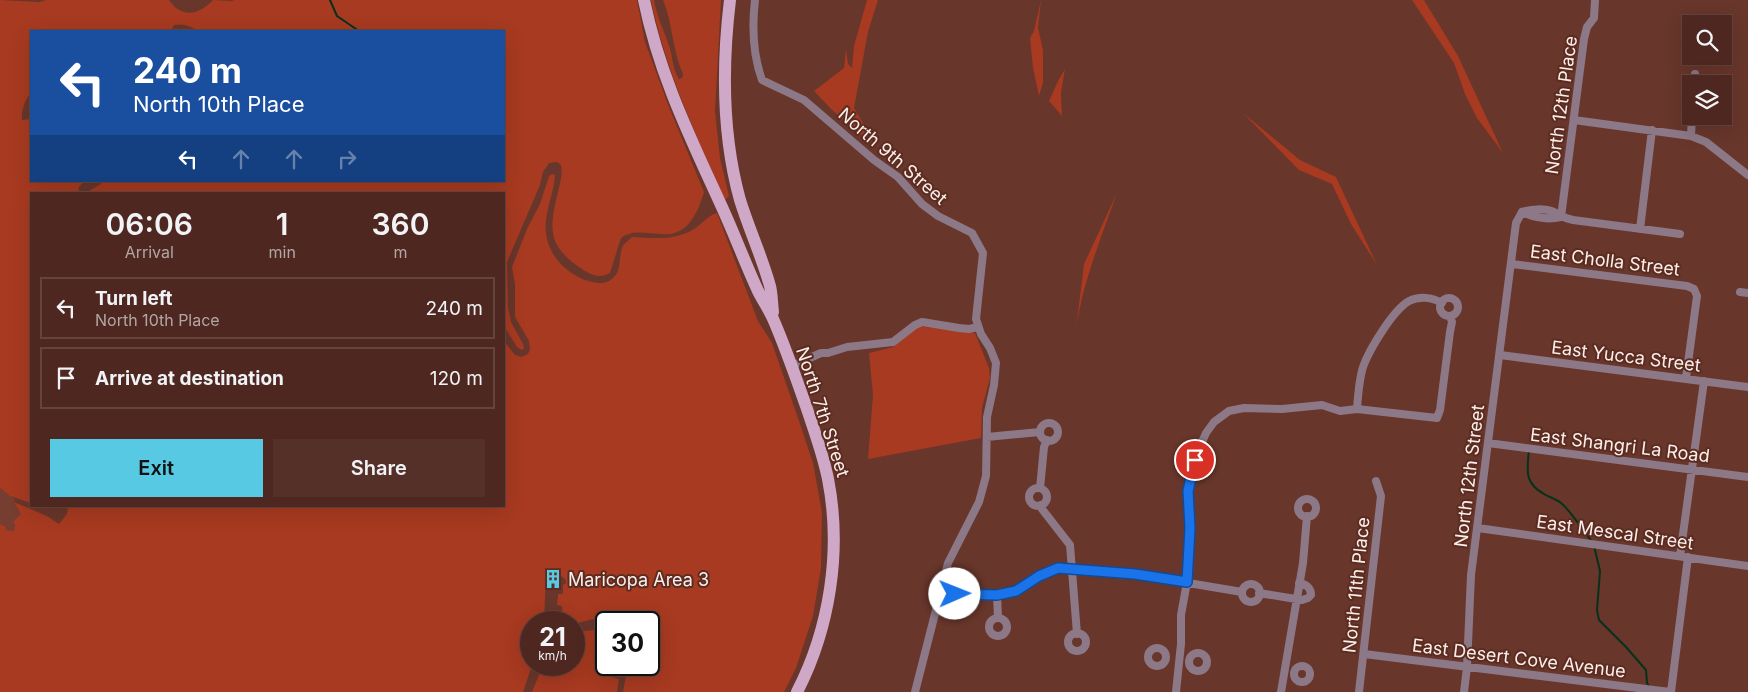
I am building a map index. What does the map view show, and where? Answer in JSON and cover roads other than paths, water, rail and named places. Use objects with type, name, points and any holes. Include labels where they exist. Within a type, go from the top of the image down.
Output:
[{"type":"main road","name":"North 7th Street","points":[[644,0],[656,48],[679,114],[758,290],[774,320],[818,440],[825,466],[832,504],[831,577],[822,623],[812,659],[797,692]]},
{"type":"main road","name":"North 7th Street","points":[[730,0],[725,58],[728,139],[740,200],[770,287],[774,320]]},
{"type":"street","name":"North 9th Street","points":[[755,0],[755,49],[757,66],[762,80],[804,100],[852,142],[898,177],[922,204],[938,216],[972,233],[983,253],[976,319],[996,364],[994,385],[987,417],[986,476],[979,502],[948,563],[915,692]]},
{"type":"street","name":"North 12th Place","points":[[1562,217],[1584,39],[1587,27],[1594,18],[1595,0]]},
{"type":"street","points":[[1574,120],[1691,136],[1706,142],[1748,175]]},
{"type":"street","points":[[1691,136],[1692,125]]},
{"type":"street","points":[[1640,229],[1652,130]]},
{"type":"street","name":"North 12th Street","points":[[1464,692],[1467,667],[1471,575],[1516,223],[1522,212],[1530,209],[1554,212],[1562,217]]},
{"type":"street","points":[[1562,217],[1680,234]]},
{"type":"street","name":"East Cholla Street","points":[[1512,264],[1694,288],[1696,296],[1686,378]]},
{"type":"street","points":[[1357,409],[1363,369],[1370,350],[1384,330],[1407,302],[1416,298],[1433,299],[1442,303]]},
{"type":"street","points":[[1176,692],[1180,660],[1181,615],[1187,582],[1190,528],[1188,491],[1192,472],[1206,433],[1214,422],[1229,411],[1244,408],[1282,409],[1322,405],[1340,411],[1357,409],[1437,418],[1440,410],[1452,322],[1450,316],[1443,313],[1441,309],[1442,303],[1450,298],[1456,301],[1458,310],[1450,316]]},
{"type":"street","points":[[792,366],[821,353],[828,353],[847,347],[893,342],[914,325],[922,322],[969,329],[978,327]]},
{"type":"street","name":"East Yucca Street","points":[[1500,355],[1748,387]]},
{"type":"street","points":[[1670,692],[1692,469],[1704,381]]},
{"type":"street","points":[[1046,424],[1054,425],[1057,430],[1056,436],[1052,440],[1043,438],[1040,432],[1046,424]]},
{"type":"street","points":[[987,437],[1040,432]]},
{"type":"street","points":[[1040,488],[1044,447],[1047,440]]},
{"type":"street","name":"East Shangri La Road","points":[[1488,443],[1748,476]]},
{"type":"street","name":"North 11th Place","points":[[1359,692],[1381,496],[1376,481]]},
{"type":"street","points":[[1040,488],[1045,491],[1046,501],[1041,505],[1035,505],[1030,499],[1032,491],[1040,488]]},
{"type":"street","points":[[1041,505],[1042,509],[1070,545],[1077,634]]},
{"type":"street","points":[[1281,692],[1307,536],[1307,516]]},
{"type":"street","name":"East Mescal Street","points":[[1478,528],[1748,566]]},
{"type":"street","points":[[941,591],[955,594],[997,595],[1016,591],[1039,576],[1058,568],[1073,568],[1135,574],[1242,592]]},
{"type":"street","points":[[1259,593],[1297,599],[1308,598],[1311,594],[1310,590],[1307,586],[1299,583]]},
{"type":"street","points":[[1251,584],[1256,586],[1259,593],[1258,598],[1251,602],[1244,599],[1242,592],[1244,587],[1251,584]]},
{"type":"street","points":[[997,595],[998,618]]},
{"type":"street","name":"East Desert Cove Avenue","points":[[1364,654],[1670,692]]},
{"type":"street","points":[[1165,658],[1189,661]]},
{"type":"street","points":[[1284,672],[1294,673]]},
{"type":"waterway","points":[[330,0],[337,16],[358,30]]},
{"type":"waterway","points":[[1529,450],[1528,475],[1530,481],[1538,490],[1564,506],[1592,542]]},
{"type":"waterway","points":[[1594,546],[1600,571],[1597,610],[1599,620],[1646,670],[1649,686]]},
{"type":"place","name":"Maricopa Area 3","points":[[553,579]]}]
